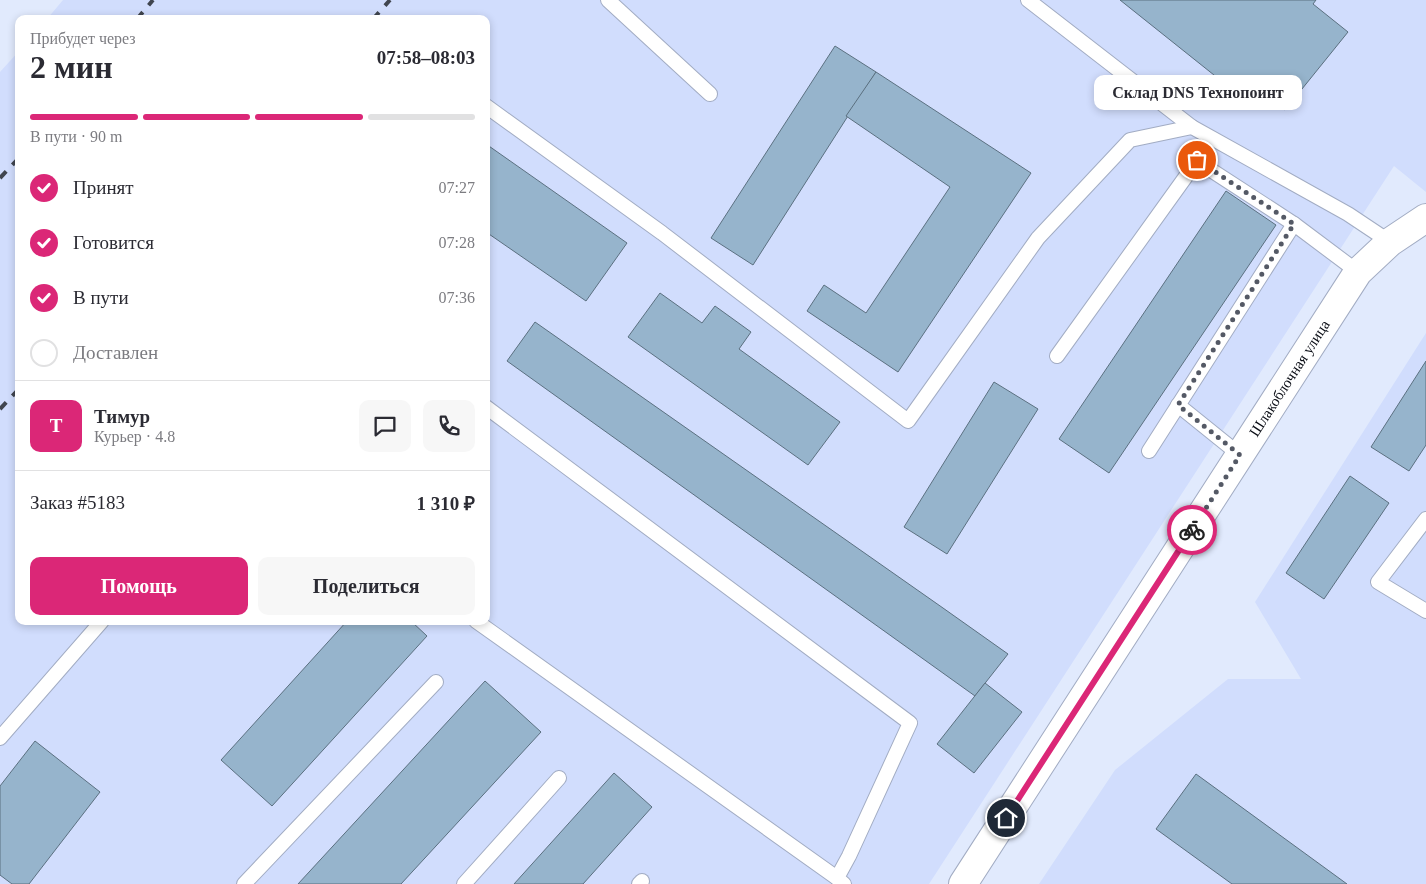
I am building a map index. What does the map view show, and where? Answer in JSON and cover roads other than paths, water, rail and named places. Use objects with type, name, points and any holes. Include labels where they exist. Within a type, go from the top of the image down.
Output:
[{"type":"street","name":"Шлакоблочная улица","points":[[963,884],[1358,272],[1390,242],[1426,218]]},
{"type":"lane","points":[[608,0],[710,94]]},
{"type":"lane","points":[[1028,0],[1192,127],[1348,214],[1390,242]]},
{"type":"lane","points":[[490,109],[662,233],[908,421],[1038,238],[1130,140],[1192,127]]},
{"type":"lane","points":[[1056,356],[1197,160],[1294,224],[1358,272]]},
{"type":"lane","points":[[1149,451],[1294,224]]},
{"type":"lane","points":[[1178,405],[1240,455]]},
{"type":"lane","points":[[482,625],[841,881],[854,847],[910,723],[490,410]]},
{"type":"lane","points":[[1426,519],[1378,582],[1426,611]]},
{"type":"lane","points":[[0,738],[99,625]]},
{"type":"lane","points":[[244,884],[436,682]]},
{"type":"lane","points":[[464,884],[559,778]]},
{"type":"railway","points":[[140,15],[153,0]]},
{"type":"railway","points":[[377,15],[390,0]]},
{"type":"railway","points":[[0,178],[15,162]]},
{"type":"railway","points":[[0,409],[15,393]]},
{"type":"place","name":"Склад DNS Технопоинт","points":[[1197,160]]}]
